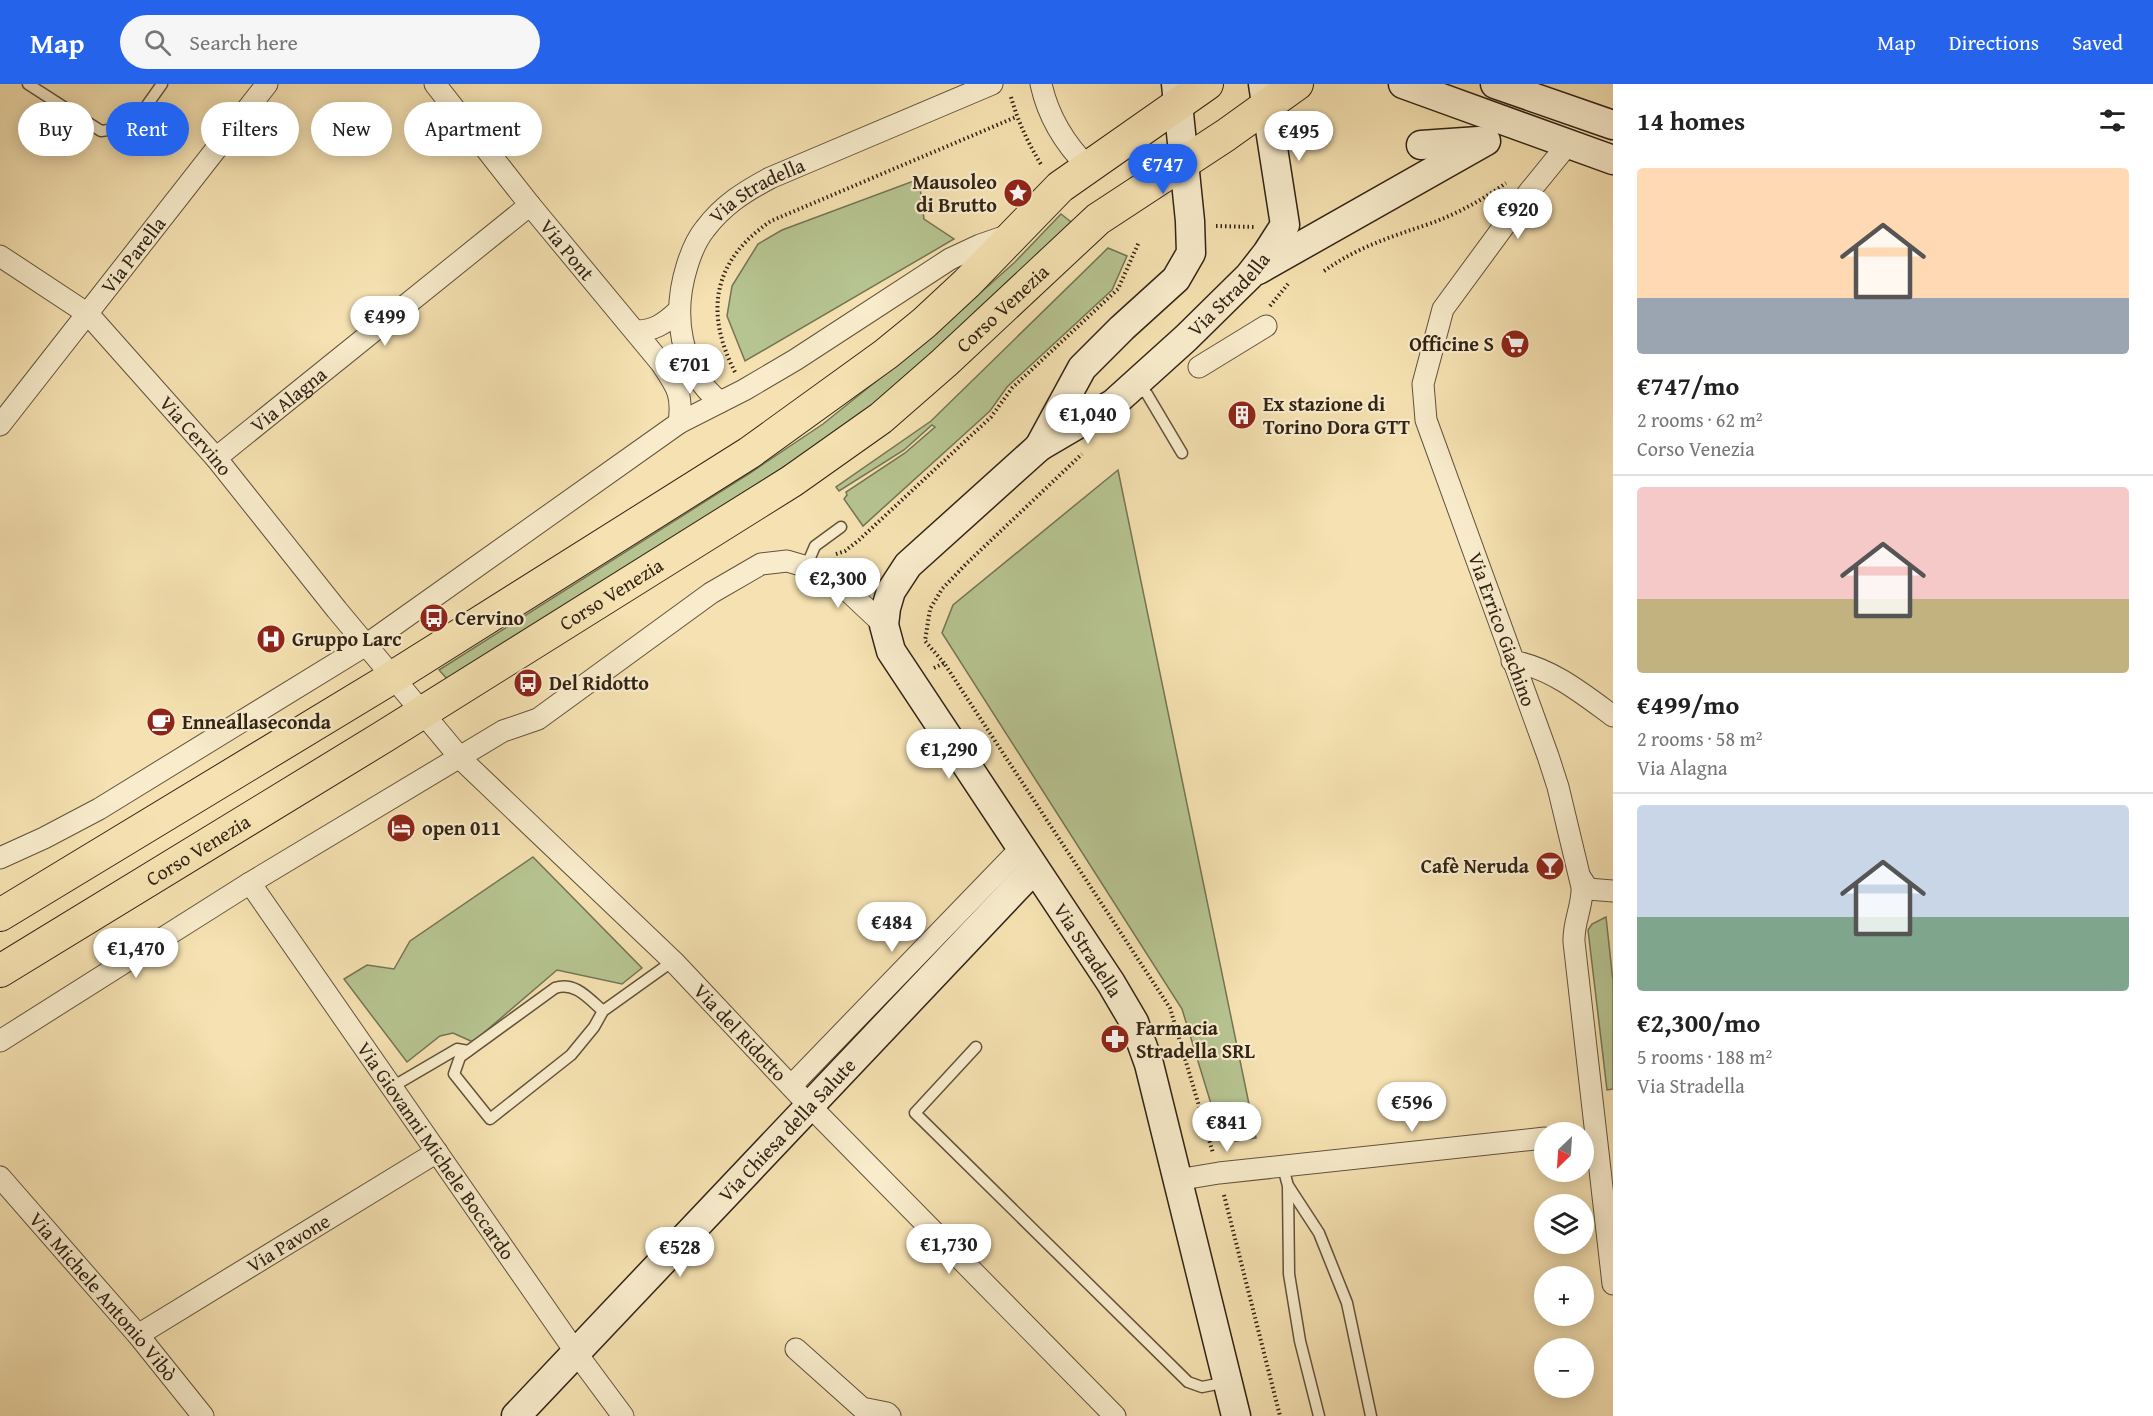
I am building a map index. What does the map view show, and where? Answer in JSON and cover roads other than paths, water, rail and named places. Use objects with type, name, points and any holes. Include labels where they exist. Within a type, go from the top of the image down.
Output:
[{"type":"main road","points":[[0,915],[393,677],[738,459],[802,415],[886,354],[924,323],[968,283],[1060,187],[1177,94],[1207,84]]},
{"type":"main road","name":"Corso Venezia","points":[[0,971],[423,713],[792,481],[881,418],[944,363],[1098,219],[1183,164],[1265,95],[1297,84]]},
{"type":"street","name":"Via Parella","points":[[0,425],[267,84]]},
{"type":"street","name":"Via Pont","points":[[435,84],[530,205],[662,363],[679,393],[681,403],[679,423]]},
{"type":"street","points":[[1041,84],[1044,98],[1057,128],[1088,167]]},
{"type":"street","points":[[1403,84],[1613,160]]},
{"type":"street","points":[[1495,84],[1613,125]]},
{"type":"street","name":"Via Stradella","points":[[720,402],[705,390],[694,373],[682,335],[678,311],[686,272],[703,230],[738,196],[770,178],[1000,87]]},
{"type":"street","name":"Via Stradella","points":[[1039,447],[1082,368],[1176,279],[1191,253],[1190,221],[1177,94]]},
{"type":"street","name":"Via Stradella","points":[[1236,1416],[1149,1064],[1134,1022],[1111,983],[891,651],[884,625],[891,591],[908,566],[1039,447],[1114,403],[1186,338],[1267,254],[1285,225],[1265,95]]},
{"type":"street","points":[[1421,145],[1486,141],[1532,144],[1564,149],[1613,168]]},
{"type":"street","points":[[1248,276],[1486,141]]},
{"type":"street","name":"Via Errico Giachino","points":[[1564,149],[1529,192],[1443,309],[1423,384],[1426,420],[1558,787],[1580,877],[1582,895],[1574,933],[1598,1132],[1613,1284]]},
{"type":"street","name":"Via Alagna","points":[[216,458],[530,205]]},
{"type":"street","points":[[0,858],[99,809],[366,645],[679,423],[744,390],[795,360],[950,259],[980,245],[1018,232]]},
{"type":"street","name":"Via Cervino","points":[[0,256],[88,314],[216,458],[423,713]]},
{"type":"street","points":[[634,331],[654,329],[664,324],[678,311]]},
{"type":"street","points":[[1199,367],[1266,318]]},
{"type":"street","points":[[0,1041],[250,883],[502,731],[538,719],[711,593],[760,564],[787,561],[809,563]]},
{"type":"street","name":"Via Stradella","points":[[809,563],[850,593],[884,625]]},
{"type":"street","points":[[1512,661],[1532,665],[1551,674],[1613,716]]},
{"type":"street","name":"Via del Ridotto","points":[[423,713],[460,758],[673,961],[800,1096],[1115,1416]]},
{"type":"street","name":"Via Chiesa della Salute","points":[[516,1416],[577,1354],[800,1096],[1028,859]]},
{"type":"street","points":[[1580,877],[1588,888],[1613,891]]},
{"type":"street","name":"Via Giovanni Michele Boccardo","points":[[250,883],[577,1354],[623,1416]]},
{"type":"street","points":[[1177,1180],[1219,1173],[1286,1177],[1534,1140]]},
{"type":"street","name":"Via Pavone","points":[[138,1335],[437,1152]]},
{"type":"street","name":"Via Michele Antonio Vibò","points":[[0,1177],[138,1335],[203,1416]]},
{"type":"street","points":[[796,1349],[862,1408],[887,1413],[890,1416]]},
{"type":"lane","points":[[28,84],[101,130],[123,128],[140,115],[162,84]]},
{"type":"lane","points":[[1133,384],[1147,394],[1182,453]]},
{"type":"lane","points":[[809,563],[815,546],[842,526]]},
{"type":"lane","points":[[603,1011],[573,987],[555,988],[460,1057],[454,1074],[490,1119],[571,1054],[594,1027],[603,1011],[673,961]]},
{"type":"lane","points":[[976,1047],[915,1113],[1188,1382],[1202,1387],[1227,1382]]},
{"type":"lane","points":[[392,1087],[457,1049],[468,1051]]},
{"type":"lane","points":[[1286,1177],[1289,1274],[1300,1341],[1319,1416]]},
{"type":"lane","points":[[1286,1177],[1319,1233],[1347,1304],[1371,1416]]},
{"type":"place","name":"Mausoleo di Brutto","points":[[1018,193]]},
{"type":"place","name":"Officine S","points":[[1515,344]]},
{"type":"place","name":"Ex stazione di Torino Dora GTT","points":[[1242,415]]},
{"type":"place","name":"Cervino","points":[[434,618]]},
{"type":"place","name":"Gruppo Larc","points":[[271,639]]},
{"type":"place","name":"Del Ridotto","points":[[528,683]]},
{"type":"place","name":"Enneallaseconda","points":[[161,722]]},
{"type":"place","name":"open 011","points":[[401,828]]},
{"type":"place","name":"Cafè Neruda","points":[[1550,866]]},
{"type":"place","name":"Farmacia Stradella SRL","points":[[1115,1039]]}]
